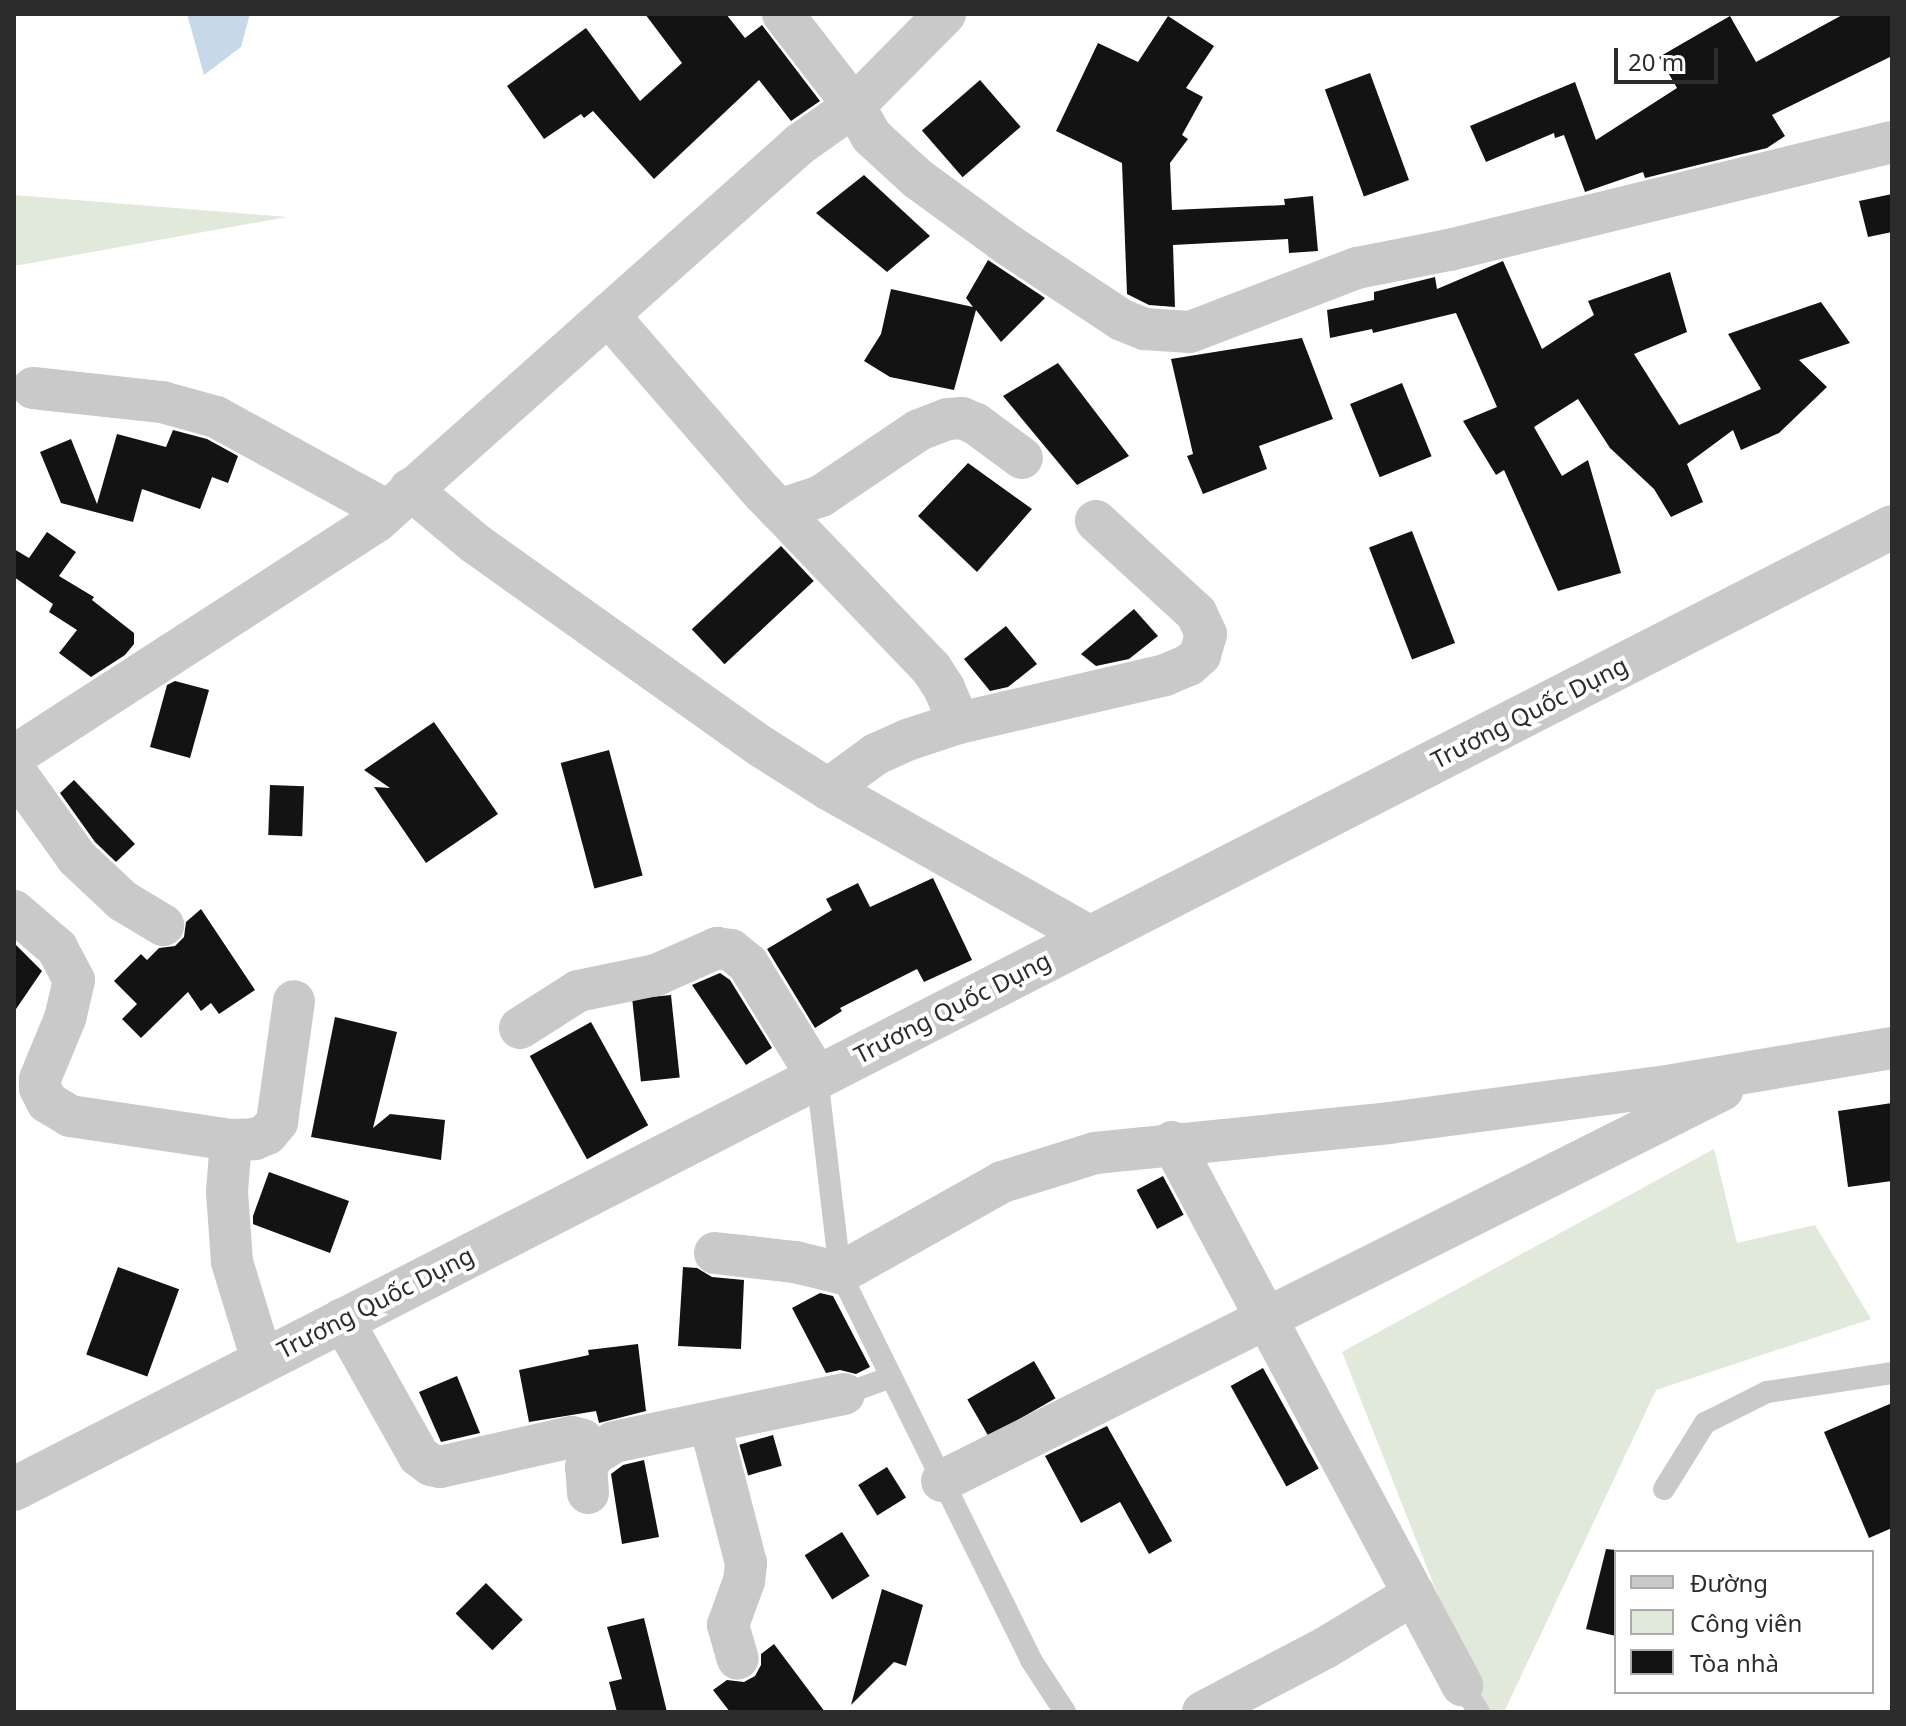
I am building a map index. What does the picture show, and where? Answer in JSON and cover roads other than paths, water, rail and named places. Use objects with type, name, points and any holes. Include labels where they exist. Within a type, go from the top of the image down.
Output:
[{"type":"street","points":[[783,14],[854,106],[871,136],[888,154],[1010,246],[1122,320],[1144,329],[1174,333],[1216,324],[1299,288],[1357,268],[1449,250],[1892,142]]},
{"type":"street","points":[[14,756],[399,500],[800,144],[854,106],[945,14]]},
{"type":"street","points":[[608,315],[779,510],[931,668],[944,688],[959,723]]},
{"type":"street","points":[[33,388],[162,402],[216,417],[399,500],[476,544],[640,663],[828,789],[1089,936]]},
{"type":"street","points":[[779,510],[821,496],[919,430],[948,419],[962,418],[976,424],[1022,458]]},
{"type":"street","points":[[828,789],[876,754],[959,723],[1165,675],[1189,665],[1200,655],[1206,634],[1196,613],[1096,521]]},
{"type":"street","name":"Trương Quốc Dụng","points":[[14,1489],[1892,527]]},
{"type":"street","points":[[14,770],[77,858],[123,901],[163,925]]},
{"type":"street","points":[[14,911],[57,948],[74,980],[66,1016],[40,1079],[40,1088],[54,1109],[84,1119],[231,1140],[255,1139],[267,1134],[277,1122],[294,1001]]},
{"type":"street","points":[[520,1028],[578,991],[656,975],[717,948],[731,950],[748,964],[817,1076]]},
{"type":"street","points":[[715,1253],[795,1262],[840,1273],[1025,1172],[1095,1153],[1172,1142],[1389,1123],[1667,1086],[1770,1066],[1892,1048]]},
{"type":"street","points":[[942,1481],[1770,1066]]},
{"type":"street","points":[[231,1140],[227,1192],[232,1262],[262,1360]]},
{"type":"street","points":[[1172,1142],[1471,1699]]},
{"type":"street","points":[[342,1319],[419,1456],[431,1465],[440,1467],[572,1437],[583,1440],[592,1473],[614,1442],[844,1394]]},
{"type":"street","points":[[710,1424],[746,1563],[744,1581],[728,1625],[738,1659]]},
{"type":"street","points":[[1203,1712],[1325,1648],[1414,1594]]},
{"type":"lane","points":[[817,1076],[840,1273],[889,1378],[1031,1660],[1065,1712]]},
{"type":"lane","points":[[1664,1489],[1705,1423],[1767,1392],[1892,1374]]},
{"type":"lane","points":[[844,1394],[889,1378]]},
{"type":"water","points":[[187,14],[250,14],[241,47],[204,75]]}]
